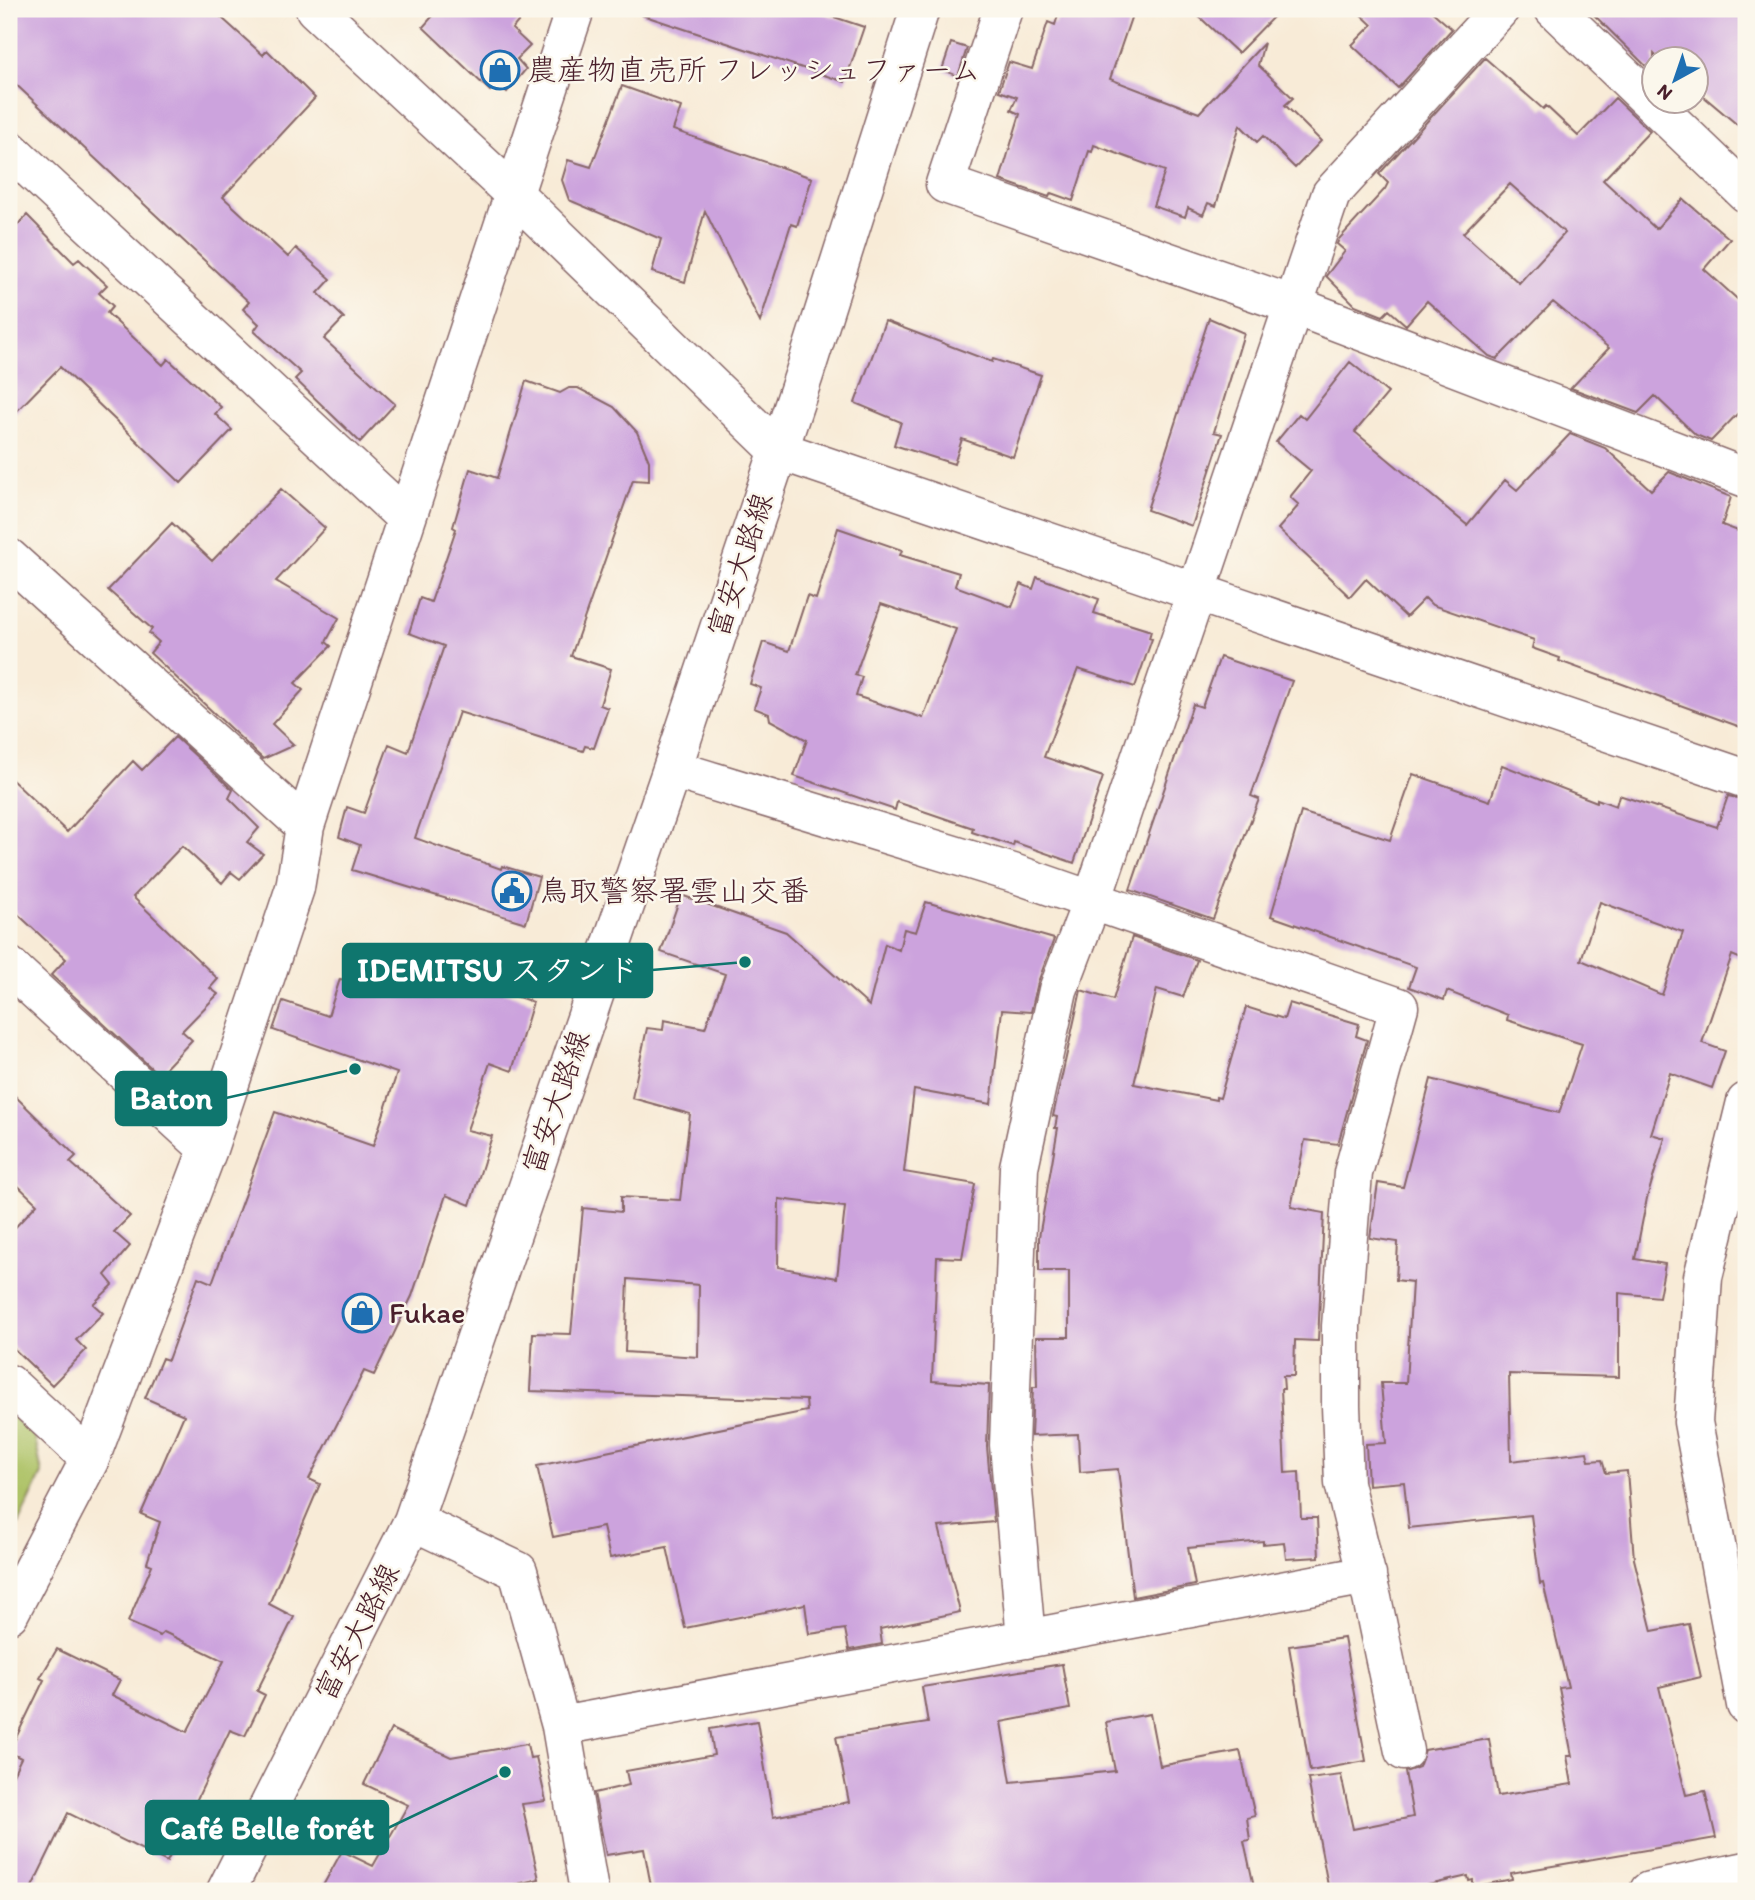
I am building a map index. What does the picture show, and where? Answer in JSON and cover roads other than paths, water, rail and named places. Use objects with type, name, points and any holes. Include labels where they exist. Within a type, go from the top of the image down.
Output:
[{"type":"street","points":[[316,9],[514,194],[778,450],[1746,779]]},
{"type":"street","points":[[9,1614],[90,1459],[208,1149],[295,888],[305,827],[405,517],[575,9]]},
{"type":"street","name":"富安大路線","points":[[226,1891],[413,1521],[672,769],[778,450],[919,9]]},
{"type":"street","points":[[1003,9],[945,184],[1293,305],[1746,478]]},
{"type":"street","points":[[1026,1639],[1009,1445],[1019,1167],[1058,990],[1092,901],[1331,194],[1500,9]]},
{"type":"street","points":[[1554,9],[1746,194]]},
{"type":"street","points":[[9,149],[405,517]]},
{"type":"street","points":[[9,558],[305,827]]},
{"type":"street","points":[[672,769],[1013,873],[1399,1007],[1353,1173],[1341,1326],[1344,1483],[1367,1575],[1404,1751]]},
{"type":"street","points":[[9,965],[208,1149]]},
{"type":"street","points":[[1746,1102],[1741,1140],[1703,1277],[1693,1422],[1746,1705]]},
{"type":"street","points":[[9,1384],[90,1459]]},
{"type":"street","points":[[413,1521],[519,1571],[561,1726],[589,1891]]},
{"type":"street","points":[[561,1726],[1367,1575]]},
{"type":"street","points":[[1649,1891],[1746,1871]]},
{"type":"place","name":"農産物直売所 フレッシュファーム","points":[[500,70]]},
{"type":"place","name":"鳥取警察署雲山交番","points":[[512,891]]},
{"type":"place","name":"IDEMITSU スタンド","points":[[745,962]]},
{"type":"place","name":"Baton","points":[[355,1069]]},
{"type":"place","name":"Fukae","points":[[362,1313]]},
{"type":"place","name":"Café Belle forét","points":[[505,1772]]}]
